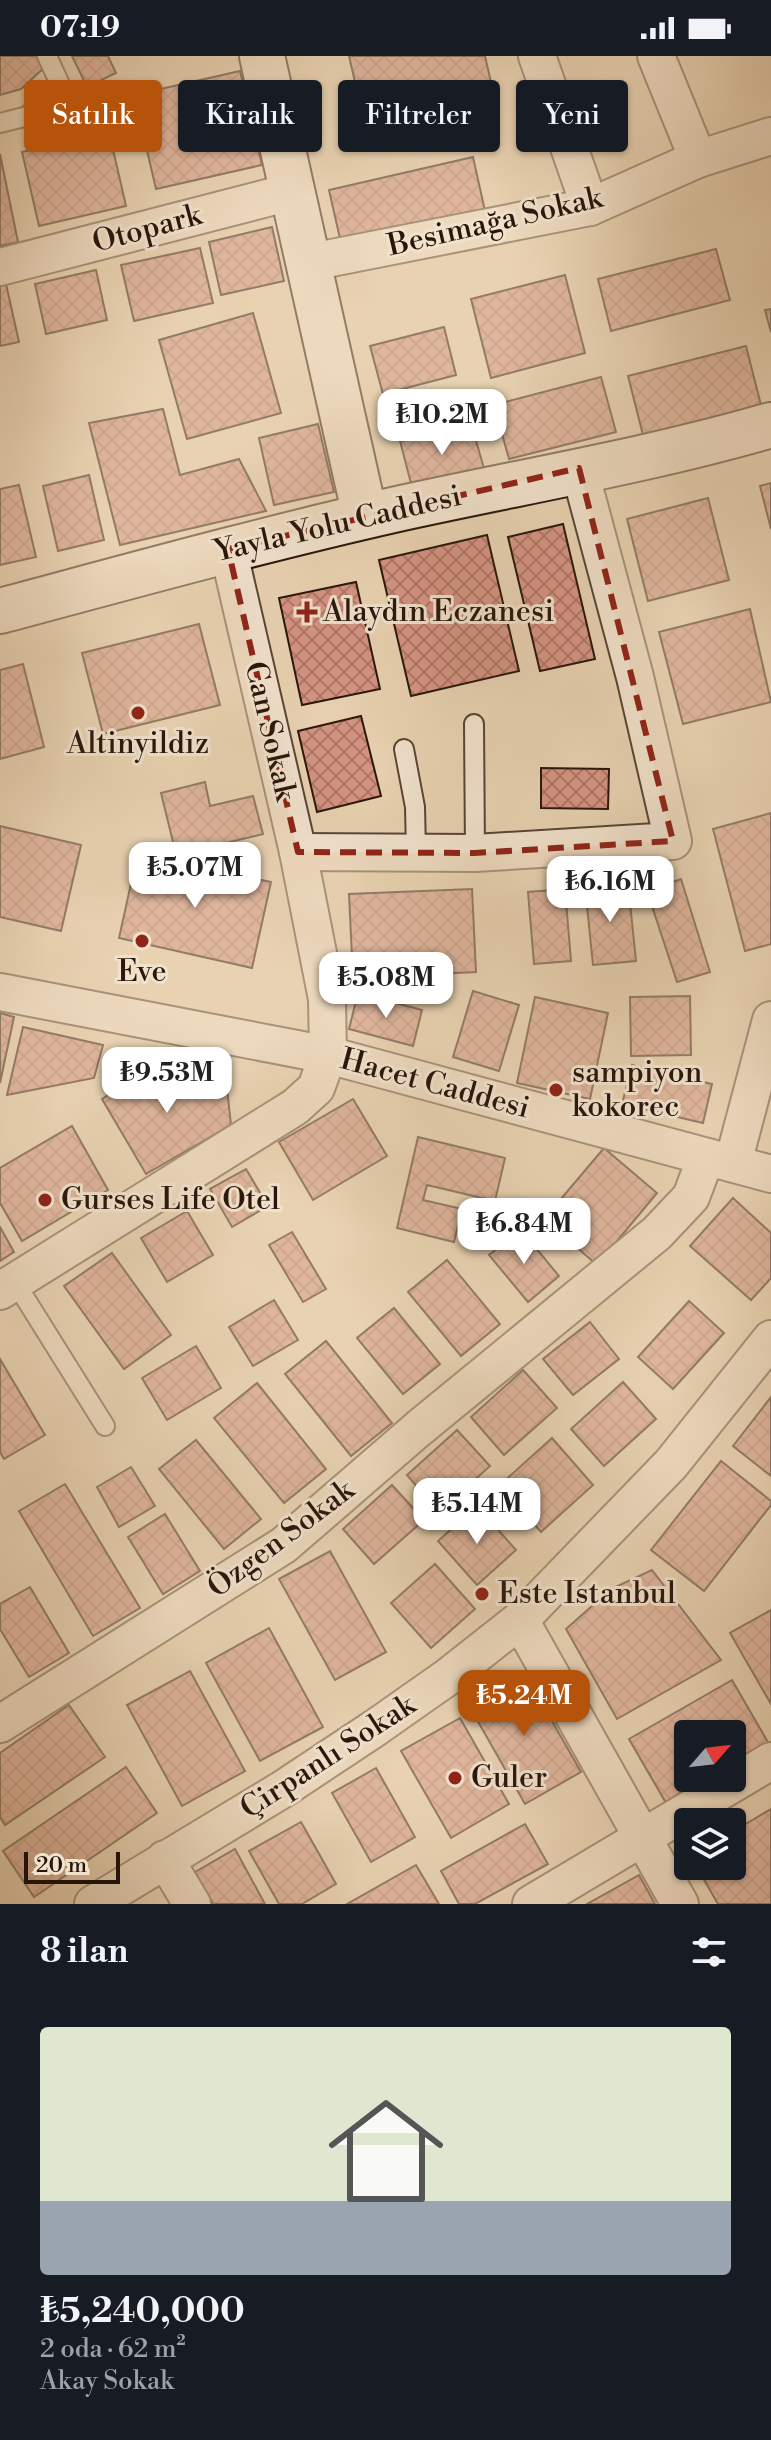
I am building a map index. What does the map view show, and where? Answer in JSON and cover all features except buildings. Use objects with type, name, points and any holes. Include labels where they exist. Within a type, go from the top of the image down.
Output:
[{"type":"street","points":[[262,56],[365,516]]},
{"type":"street","points":[[537,56],[590,207]]},
{"type":"street","points":[[656,56],[698,159]]},
{"type":"street","name":"Besimağa Sokak","points":[[306,263],[590,207],[698,159],[771,136]]},
{"type":"street","name":"Otopark","points":[[0,267],[294,191]]},
{"type":"street","name":"Yayla Yolu Caddesi","points":[[0,611],[228,549],[579,468],[695,447],[771,425]]},
{"type":"street","points":[[298,852],[475,853],[673,841],[635,677],[579,468]]},
{"type":"street","name":"Can Sokak","points":[[228,549],[298,852],[327,999],[328,1055]]},
{"type":"street","name":"Hacet Caddesi","points":[[0,992],[328,1055],[771,1174]]},
{"type":"street","name":"Özgen Sokak","points":[[0,1724],[284,1545],[418,1429],[657,1233],[691,1197],[719,1160],[771,1020]]},
{"type":"street","points":[[8,1287],[295,1107],[316,1088],[328,1055]]},
{"type":"street","name":"Çirpanlı Sokak","points":[[93,1904],[283,1789],[375,1728],[449,1676],[520,1620],[671,1464],[771,1339]]},
{"type":"street","points":[[520,1620],[680,1904]]},
{"type":"street","points":[[531,1904],[771,1761]]},
{"type":"street","points":[[165,1859],[192,1904]]},
{"type":"lane","points":[[0,123],[28,116],[59,82],[47,56]]},
{"type":"lane","points":[[474,724],[475,853]]},
{"type":"lane","points":[[404,749],[415,807],[416,852]]},
{"type":"lane","points":[[8,1287],[105,1426]]},
{"type":"highlighted area","points":[[579,468],[673,841],[475,853],[298,852],[228,549]]},
{"type":"place","name":"Alaydın Eczanesi","points":[[307,612]]},
{"type":"place","name":"Altinyildiz","points":[[138,713]]},
{"type":"place","name":"Eve","points":[[142,941]]},
{"type":"place","name":"sampiyon kokorec","points":[[556,1090]]},
{"type":"place","name":"Gurses Life Otel","points":[[45,1200]]},
{"type":"place","name":"Este Istanbul","points":[[482,1594]]},
{"type":"place","name":"Guler","points":[[455,1778]]}]
